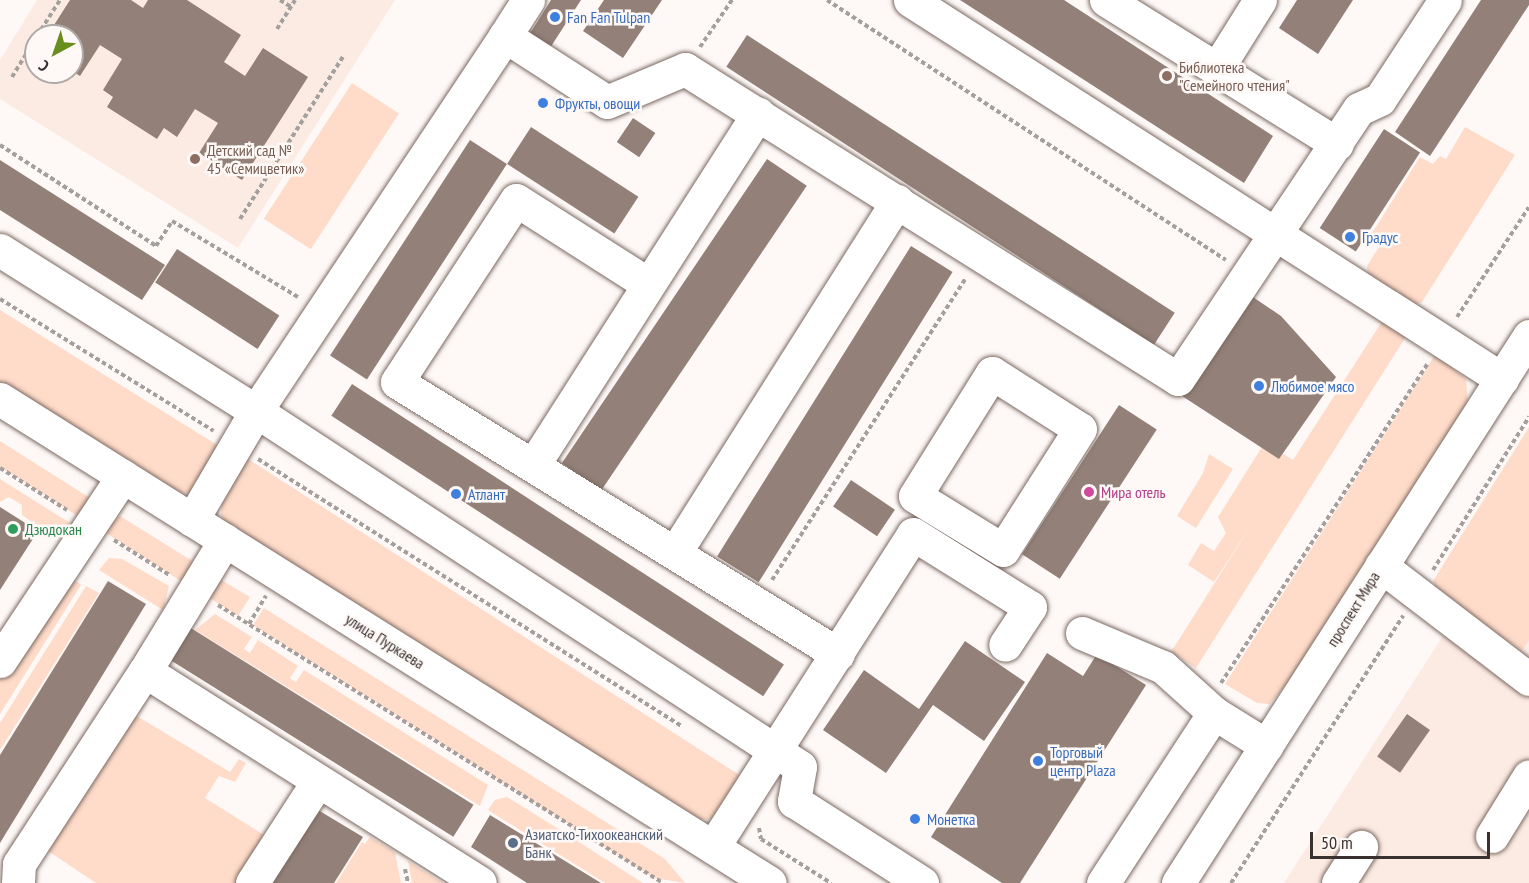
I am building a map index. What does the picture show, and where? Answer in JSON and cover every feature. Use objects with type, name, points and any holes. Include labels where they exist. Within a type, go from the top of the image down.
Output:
[{"type":"main road","points":[[192,520],[256,411],[528,0]]},
{"type":"main road","points":[[910,0],[1276,237],[1502,379]]},
{"type":"main road","points":[[1106,0],[1218,67],[1337,144]]},
{"type":"main road","points":[[1218,67],[1260,0]]},
{"type":"main road","points":[[505,36],[607,102],[685,69],[1178,379],[1247,274],[1276,237],[1359,109],[1380,99],[1444,0]]},
{"type":"main road","points":[[534,464],[758,114]]},
{"type":"main road","points":[[648,284],[516,200],[398,382],[676,551],[838,654]]},
{"type":"main road","points":[[676,551],[897,201]]},
{"type":"main road","points":[[0,250],[256,411],[800,767],[794,801],[922,883]]},
{"type":"main road","name":"проспект Мира","points":[[1178,883],[1529,336]]},
{"type":"main road","points":[[992,373],[1080,429],[1003,550],[915,496],[992,373]]},
{"type":"main road","name":"улица Пуркаева","points":[[0,399],[770,883]]},
{"type":"main road","points":[[0,661],[123,476]]},
{"type":"main road","points":[[713,847],[925,518],[915,496]]},
{"type":"main road","points":[[914,534],[1030,606],[1005,645]]},
{"type":"main road","points":[[18,883],[19,864],[145,671],[225,540]]},
{"type":"main road","points":[[1381,566],[1529,679]]},
{"type":"main road","points":[[1082,633],[1163,667],[1210,709],[1267,746]]},
{"type":"main road","points":[[145,671],[480,883]]},
{"type":"main road","points":[[1102,883],[1210,709]]},
{"type":"main road","points":[[1492,836],[1529,776]]},
{"type":"main road","points":[[252,883],[318,781]]},
{"type":"main road","points":[[1338,883],[1361,847]]},
{"type":"path","points":[[45,24],[60,0]]},
{"type":"path","points":[[280,0],[291,7]]},
{"type":"path","points":[[277,29],[295,0]]},
{"type":"path","points":[[685,69],[732,0]]},
{"type":"path","points":[[827,0],[1247,274]]},
{"type":"path","points":[[240,219],[343,57]]},
{"type":"path","points":[[12,77],[24,58]]},
{"type":"path","points":[[0,145],[156,246],[172,221],[322,312]]},
{"type":"path","points":[[1210,709],[1529,207]]},
{"type":"path","points":[[757,603],[981,255]]},
{"type":"path","points":[[0,299],[689,731]]},
{"type":"path","points":[[1231,883],[1529,417]]},
{"type":"path","points":[[0,468],[663,883]]},
{"type":"path","points":[[759,824],[761,839],[831,883]]},
{"type":"shaded area","name":"Детский сад № 45 «Семицветик»","points":[[37,0],[395,0],[238,248],[0,99],[0,60]]},
{"type":"shaded area","points":[[352,83],[399,113],[311,249],[264,219]]},
{"type":"shaded area","points":[[1465,127],[1515,155],[1422,302],[1409,308],[1368,277],[1367,266],[1383,240],[1372,233],[1420,157],[1433,164],[1440,156],[1446,159]]},
{"type":"shaded area","points":[[0,310],[222,448],[194,493],[175,492],[0,382]]},
{"type":"shaded area","points":[[1383,320],[1407,335],[1196,668],[1171,652],[1254,521],[1214,582],[1188,565],[1201,543],[1214,551],[1226,533],[1218,517],[1265,442],[1293,460]]},
{"type":"shaded area","points":[[1435,355],[1466,379],[1468,404],[1297,673],[1269,704],[1257,703],[1225,684]]},
{"type":"shaded area","points":[[1529,427],[1529,640],[1522,650],[1438,595],[1433,581]]},
{"type":"shaded area","points":[[0,441],[90,498],[84,520],[0,467]]},
{"type":"shaded area","points":[[1209,454],[1233,469],[1196,528],[1177,516],[1203,473]]},
{"type":"shaded area","points":[[248,459],[744,778],[720,818],[692,821],[226,522],[221,515],[222,502]]},
{"type":"shaded area","points":[[0,479],[78,528],[65,537],[50,534],[22,515],[22,505],[9,497],[0,502]]},
{"type":"shaded area","points":[[1529,502],[1529,883],[1284,883]]},
{"type":"shaded area","points":[[120,516],[194,562],[187,585],[103,531]]},
{"type":"shaded area","points":[[109,558],[122,559],[169,586],[163,610],[99,570]]},
{"type":"shaded area","points":[[70,576],[81,585],[0,714],[0,679],[63,581]]},
{"type":"shaded area","points":[[220,579],[250,597],[238,616],[205,595]]},
{"type":"shaded area","points":[[86,586],[99,593],[0,750],[0,723]]},
{"type":"shaded area","points":[[264,608],[665,859],[685,883],[654,878],[253,625]]},
{"type":"shaded area","points":[[215,614],[252,637],[244,649],[250,653],[258,640],[298,666],[290,678],[296,682],[304,670],[488,785],[480,806],[195,630]]},
{"type":"shaded area","points":[[130,712],[230,772],[239,759],[246,763],[235,782],[219,776],[205,798],[269,838],[240,883],[96,883],[42,847]]},
{"type":"shaded area","points":[[507,797],[643,883],[605,883],[488,810],[495,800]]},
{"type":"shaded area","points":[[370,837],[395,852],[401,883],[336,883],[362,842],[365,844]]},
{"type":"shaded area","points":[[408,861],[443,883],[412,883]]},
{"type":"building","points":[[70,0],[131,0],[143,8],[148,0],[187,0],[241,35],[224,62],[245,76],[263,48],[308,77],[242,180],[199,153],[218,123],[195,109],[177,137],[164,128],[157,139],[107,107],[113,97],[103,90],[122,59],[100,45],[84,70],[84,24],[55,24]]},
{"type":"building","points":[[551,0],[581,0],[550,48],[529,35]]},
{"type":"building","points":[[604,0],[662,0],[623,58],[583,31]]},
{"type":"building","points":[[960,0],[1064,0],[1273,136],[1244,183]]},
{"type":"building","points":[[1297,0],[1353,0],[1318,54],[1279,28]]},
{"type":"building","points":[[1481,0],[1529,0],[1529,5],[1430,156],[1395,132]]},
{"type":"building","points":[[747,35],[1175,313],[1154,345],[726,67]]},
{"type":"building","points":[[633,118],[655,133],[639,157],[617,142]]},
{"type":"building","points":[[531,127],[638,197],[614,234],[507,164]]},
{"type":"building","points":[[1384,129],[1420,152],[1356,251],[1320,228]]},
{"type":"building","points":[[470,140],[507,164],[367,380],[330,356]]},
{"type":"building","points":[[767,159],[807,186],[602,490],[562,463]]},
{"type":"building","points":[[0,160],[165,265],[142,300],[0,210]]},
{"type":"building","points":[[911,246],[953,272],[759,582],[717,556]]},
{"type":"building","points":[[177,249],[279,315],[258,349],[155,283]]},
{"type":"building","name":"Любимое мясо","points":[[1250,295],[1281,316],[1336,377],[1279,459],[1182,396]]},
{"type":"building","points":[[352,384],[784,664],[763,696],[331,416]]},
{"type":"building","name":"Мира отель","points":[[1119,405],[1157,430],[1060,579],[1022,554]]},
{"type":"building","points":[[851,480],[895,510],[877,536],[833,507]]},
{"type":"building","points":[[0,507],[38,531],[0,590]]},
{"type":"building","points":[[108,581],[146,604],[0,843],[0,755]]},
{"type":"building","points":[[186,625],[473,805],[453,837],[166,657]]},
{"type":"building","points":[[965,641],[1025,682],[984,741],[933,705],[886,773],[823,730],[864,670],[919,709]]},
{"type":"building","name":"Торговый центр Plaza","points":[[1047,653],[1083,676],[1097,654],[1146,685],[1020,883],[1002,883],[931,837]]},
{"type":"building","points":[[1407,714],[1430,730],[1400,773],[1377,757]]},
{"type":"building","points":[[318,810],[363,837],[334,883],[273,883]]},
{"type":"building","points":[[490,815],[601,883],[527,883],[471,847]]},
{"type":"place","name":"Fan Fan Tulpan","points":[[555,17]]},
{"type":"place","name":"Библиотека \"Семейного чтения\"","points":[[1167,76]]},
{"type":"place","name":"Фрукты, овощи","points":[[543,103]]},
{"type":"place","name":"Детский сад № 45 «Семицветик»","points":[[195,159]]},
{"type":"place","name":"Градус","points":[[1350,237]]},
{"type":"place","name":"Любимое мясо","points":[[1259,386]]},
{"type":"place","name":"Мира отель","points":[[1089,492]]},
{"type":"place","name":"Атлант","points":[[456,494]]},
{"type":"place","name":"Дзюдокан","points":[[13,529]]},
{"type":"place","name":"Торговый центр Plaza","points":[[1038,761]]},
{"type":"place","name":"Монетка","points":[[915,819]]},
{"type":"place","name":"Азиатско-Тихоокеанский Банк","points":[[513,843]]}]
